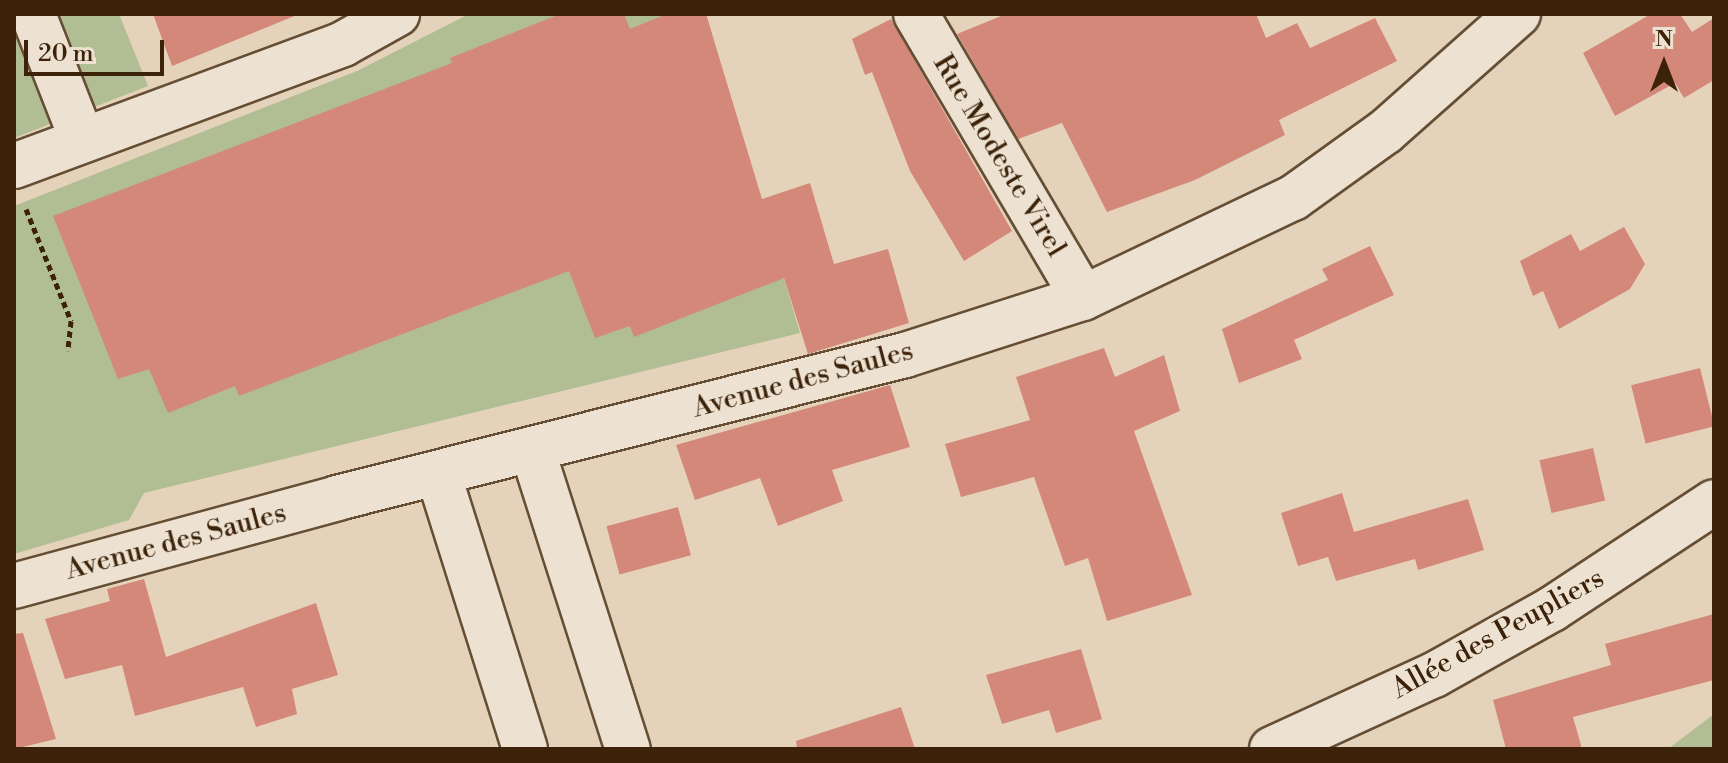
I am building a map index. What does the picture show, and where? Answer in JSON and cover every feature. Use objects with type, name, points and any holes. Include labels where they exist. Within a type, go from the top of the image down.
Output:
[{"type":"street","points":[[33,14],[82,139]]},
{"type":"street","points":[[19,186],[82,139],[343,44],[397,14]]},
{"type":"street","name":"Rue Modeste Virel","points":[[916,14],[1083,298]]},
{"type":"street","name":"Avenue des Saules","points":[[14,586],[438,473],[905,355],[1083,298],[1293,198],[1385,132],[1518,14]]},
{"type":"street","points":[[532,449],[628,749]]},
{"type":"street","points":[[438,473],[525,749]]},
{"type":"street","name":"Allée des Peupliers","points":[[1272,749],[1434,675],[1552,609],[1714,502]]},
{"type":"path","points":[[19,186],[71,321],[68,351]]},
{"type":"green space","points":[[14,14],[119,14],[148,86],[14,138]]},
{"type":"green space","points":[[469,14],[706,14],[800,333],[144,493],[129,520],[14,554],[14,206],[357,71]]},
{"type":"green space","points":[[1714,714],[1714,749],[1668,749]]},
{"type":"building","points":[[153,14],[297,14],[297,15],[172,66]]},
{"type":"building","points":[[560,14],[624,14],[630,29],[667,14],[706,14],[762,199],[810,183],[834,264],[888,249],[909,323],[808,354],[784,278],[634,337],[630,326],[595,338],[569,271],[239,396],[235,386],[168,413],[149,369],[118,379],[53,216],[452,63],[450,58]]},
{"type":"building","points":[[1006,14],[1256,14],[1266,38],[1297,23],[1310,48],[1375,18],[1397,61],[1279,120],[1285,135],[1195,180],[1107,212],[1062,123],[1018,139],[957,34]]},
{"type":"building","points":[[1651,14],[1680,14],[1692,32],[1714,18],[1714,80],[1684,98],[1675,83],[1615,116],[1583,53]]},
{"type":"building","points":[[891,19],[1012,231],[964,261],[910,171],[872,72],[865,75],[852,39]]},
{"type":"building","points":[[1624,227],[1645,264],[1630,289],[1559,329],[1543,291],[1533,296],[1520,261],[1571,234],[1580,251]]},
{"type":"building","points":[[1370,246],[1394,295],[1294,340],[1302,359],[1239,383],[1222,329],[1328,280],[1322,269]]},
{"type":"building","points":[[1104,348],[1115,377],[1164,355],[1180,411],[1134,431],[1192,595],[1107,621],[1088,558],[1065,566],[1034,477],[961,497],[945,444],[1030,420],[1016,377]]},
{"type":"building","points":[[1700,368],[1714,426],[1646,443],[1631,385]]},
{"type":"building","points":[[890,385],[910,447],[832,470],[843,501],[778,526],[760,478],[695,500],[676,445]]},
{"type":"building","points":[[1593,448],[1605,501],[1552,513],[1539,460]]},
{"type":"building","points":[[1342,493],[1354,532],[1468,499],[1484,550],[1418,570],[1415,559],[1336,581],[1328,557],[1298,566],[1281,513]]},
{"type":"building","points":[[678,507],[691,555],[619,574],[607,526]]},
{"type":"building","points":[[144,579],[166,657],[316,603],[338,675],[292,689],[297,714],[256,727],[243,687],[135,716],[122,665],[65,679],[45,619],[110,601],[107,589]]},
{"type":"building","points":[[1714,614],[1714,680],[1573,717],[1582,749],[1506,749],[1493,700],[1611,665],[1605,644]]},
{"type":"building","points":[[23,633],[56,739],[14,749],[14,634]]},
{"type":"building","points":[[1081,649],[1102,719],[1056,733],[1049,710],[1002,724],[986,675]]},
{"type":"building","points":[[901,707],[915,749],[797,749],[796,741]]}]
